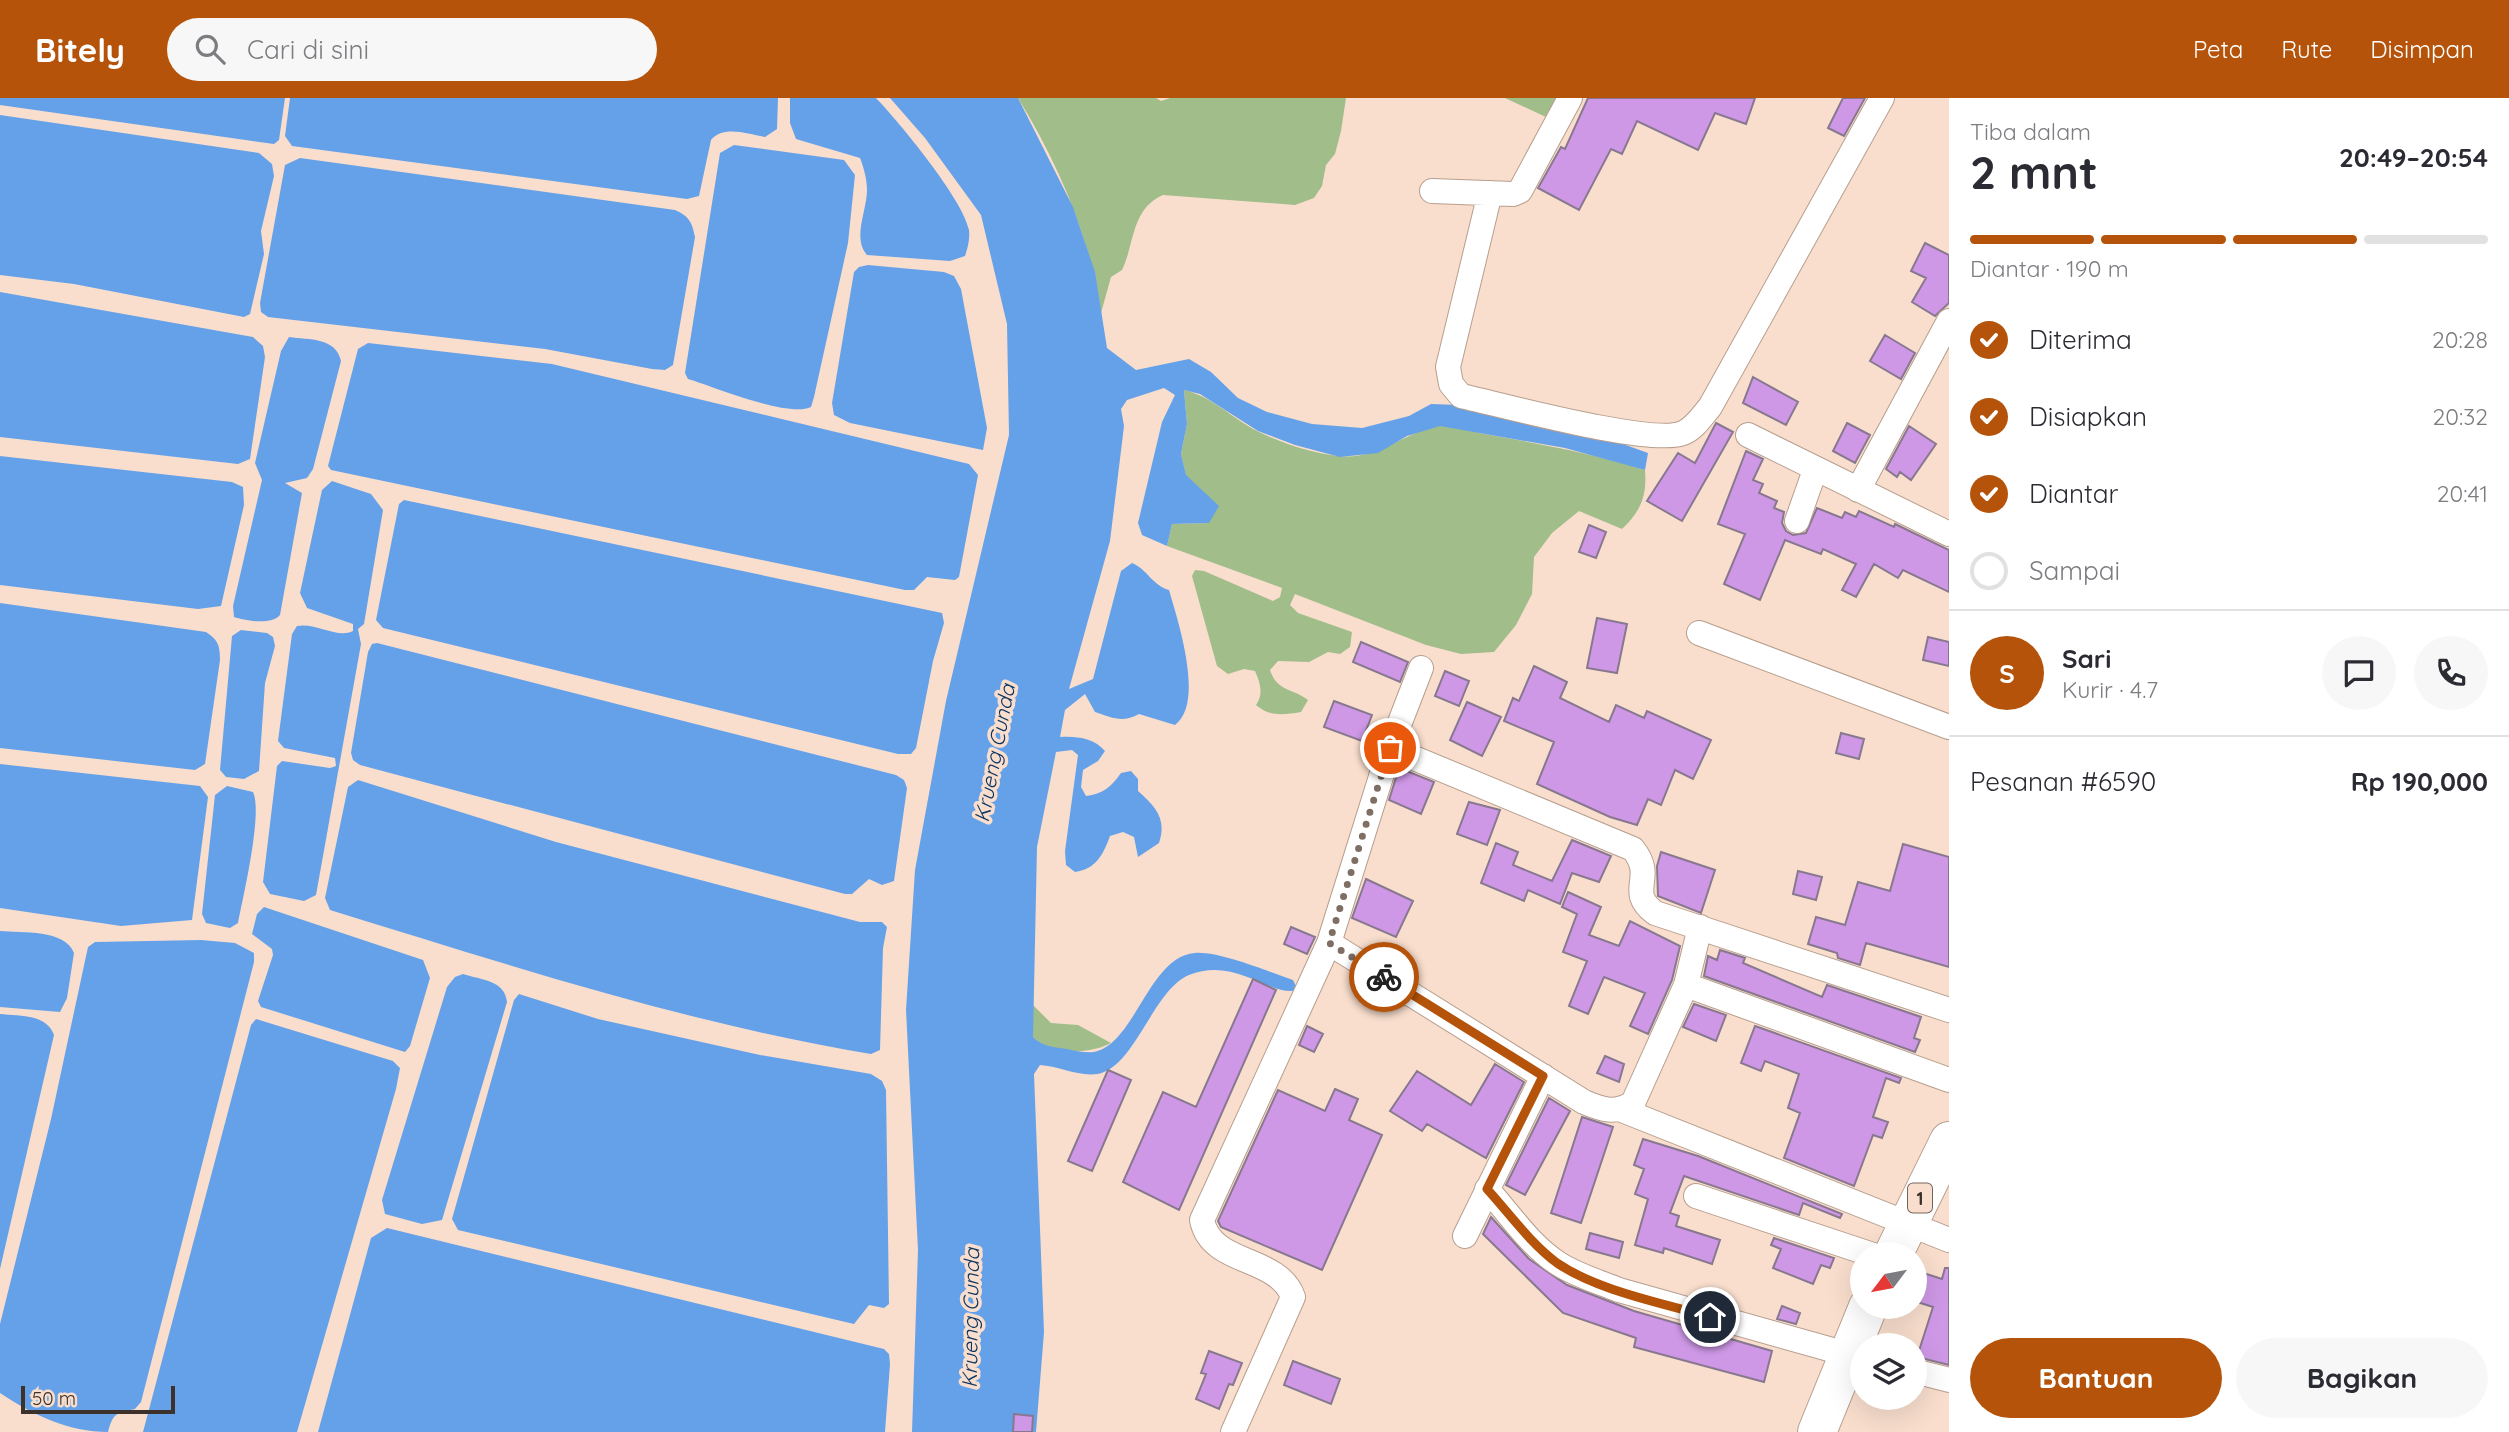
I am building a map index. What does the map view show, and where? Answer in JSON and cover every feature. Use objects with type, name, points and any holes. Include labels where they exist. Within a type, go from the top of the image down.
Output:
[{"type":"highway","name":"1","points":[[1900,1239],[1949,1141]]},
{"type":"highway","points":[[1817,1432],[1850,1364]]},
{"type":"street","points":[[1432,191],[1520,191],[1570,98]]},
{"type":"street","points":[[1490,193],[1448,366],[1451,384],[1461,396],[1648,437],[1682,434],[1693,427],[1710,407],[1882,98]]},
{"type":"street","points":[[1858,490],[1949,321]]},
{"type":"street","points":[[1748,435],[1949,534]]},
{"type":"street","points":[[1797,521],[1815,470]]},
{"type":"street","points":[[1699,634],[1949,727]]},
{"type":"street","points":[[1233,1432],[1293,1297],[1289,1285],[1278,1276],[1213,1244],[1204,1234],[1202,1220],[1329,943],[1390,748],[1421,668]]},
{"type":"street","points":[[1390,748],[1633,849],[1642,860],[1645,874],[1640,892],[1643,903],[1656,913],[1949,1010]]},
{"type":"street","points":[[1622,1110],[1633,1103],[1686,985],[1700,927]]},
{"type":"street","points":[[1329,943],[1584,1102],[1604,1111],[1622,1110],[1900,1239],[1949,1240]]},
{"type":"street","points":[[1686,985],[1949,1080]]},
{"type":"street","points":[[1465,1236],[1543,1076]]},
{"type":"street","points":[[1487,1189],[1538,1246],[1559,1264],[1586,1277],[1619,1290],[1850,1355]]},
{"type":"street","points":[[1696,1196],[1850,1247]]},
{"type":"street","points":[[1927,1374],[1949,1380]]},
{"type":"green space","points":[[1018,98],[1156,98],[1161,101],[1170,98],[1346,98],[1335,154],[1326,165],[1322,186],[1314,198],[1295,205],[1163,195],[1153,201],[1139,218],[1122,270],[1111,277],[1101,313],[1089,256],[1070,201],[1046,148]]},
{"type":"green space","points":[[1505,98],[1564,98],[1556,114],[1546,117]]},
{"type":"green space","points":[[1184,390],[1203,397],[1266,435],[1317,453],[1338,456],[1365,454],[1425,430],[1449,426],[1546,445],[1645,470],[1644,495],[1634,516],[1622,529],[1579,511],[1552,533],[1534,557],[1532,594],[1516,625],[1494,652],[1461,654],[1426,645],[1295,594],[1290,605],[1298,613],[1352,632],[1350,647],[1340,654],[1328,652],[1309,662],[1278,661],[1270,670],[1273,677],[1281,686],[1308,700],[1301,712],[1272,713],[1256,705],[1261,692],[1255,671],[1244,669],[1228,674],[1217,666],[1192,576],[1195,570],[1204,571],[1273,601],[1280,597],[1282,588],[1167,546],[1172,524],[1209,523],[1186,476],[1181,454],[1187,424]]},
{"type":"green space","points":[[1033,1005],[1051,1023],[1078,1025],[1111,1043],[1082,1051],[1050,1048],[1033,1037]]},
{"type":"water","points":[[0,98],[285,98],[279,140],[274,144],[0,105]]},
{"type":"water","points":[[290,98],[778,98],[777,129],[765,137],[729,132],[716,135],[711,140],[699,196],[687,199],[292,146],[285,136]]},
{"type":"water","points":[[790,98],[876,98],[914,142],[955,200],[969,230],[965,256],[950,261],[867,255],[860,232],[867,190],[860,158],[796,139],[790,123]]},
{"type":"water","name":"Krueng Cunda","points":[[890,98],[1018,98],[1073,207],[1095,272],[1107,348],[1136,370],[1189,359],[1211,372],[1238,398],[1267,412],[1312,424],[1362,428],[1409,416],[1431,404],[1459,405],[1598,435],[1648,453],[1645,470],[1565,448],[1440,426],[1407,436],[1378,453],[1340,457],[1295,445],[1258,431],[1200,394],[1184,390],[1187,424],[1181,454],[1186,475],[1219,506],[1209,523],[1172,524],[1167,546],[1142,535],[1138,523],[1162,422],[1175,395],[1164,388],[1127,400],[1121,409],[1124,426],[1110,541],[1069,689],[1093,679],[1121,571],[1132,563],[1158,585],[1169,590],[1187,661],[1188,699],[1184,714],[1175,725],[1139,714],[1123,719],[1112,718],[1095,712],[1085,694],[1065,710],[1060,737],[1085,739],[1096,743],[1105,751],[1098,761],[1083,770],[1081,787],[1086,796],[1102,792],[1121,773],[1131,771],[1138,779],[1138,791],[1158,814],[1162,827],[1159,843],[1138,857],[1134,837],[1123,832],[1110,836],[1101,855],[1093,864],[1075,872],[1066,865],[1065,851],[1078,755],[1072,750],[1056,752],[1037,847],[1033,1037],[1049,1046],[1080,1052],[1094,1052],[1108,1046],[1121,1034],[1166,969],[1179,958],[1195,953],[1230,959],[1293,980],[1298,990],[1287,991],[1222,970],[1189,975],[1166,994],[1116,1065],[1097,1074],[1081,1074],[1040,1065],[1034,1074],[1044,1332],[1036,1432],[912,1432],[918,1250],[906,1010],[915,870],[946,701],[1009,435],[1007,324],[981,215],[925,138]]},
{"type":"water","points":[[0,115],[259,153],[272,164],[274,176],[261,231],[264,254],[250,314],[244,317],[74,284],[0,275]]},
{"type":"water","points":[[734,145],[844,160],[855,175],[848,243],[811,407],[800,409],[769,405],[688,379],[685,373],[720,153]]},
{"type":"water","points":[[300,158],[680,212],[689,220],[695,237],[673,365],[665,370],[652,369],[545,349],[268,317],[261,312],[260,303],[285,165]]},
{"type":"water","points":[[868,265],[944,272],[954,276],[961,289],[987,428],[983,450],[850,423],[834,415],[832,403],[854,272],[859,267]]},
{"type":"water","points":[[0,292],[253,337],[263,346],[265,357],[250,459],[238,464],[0,437]]},
{"type":"water","points":[[289,337],[328,344],[338,353],[341,361],[313,469],[307,478],[285,483],[302,493],[280,615],[271,620],[252,621],[234,617],[233,606],[262,480],[255,463],[281,351]]},
{"type":"water","points":[[368,343],[552,364],[969,464],[978,475],[959,577],[955,580],[927,577],[914,590],[905,590],[331,470],[328,466],[358,349]]},
{"type":"water","points":[[0,456],[232,482],[243,487],[244,505],[221,606],[198,609],[0,585]]},
{"type":"water","points":[[332,481],[371,494],[383,510],[364,624],[358,629],[361,644],[316,895],[304,901],[270,894],[263,882],[277,766],[282,761],[330,768],[336,766],[335,758],[284,748],[278,741],[292,634],[297,626],[312,626],[340,633],[353,631],[353,624],[307,608],[300,593],[322,490]]},
{"type":"water","points":[[404,500],[942,613],[944,623],[933,661],[916,748],[911,754],[898,754],[383,628],[376,620],[399,504]]},
{"type":"water","points":[[0,603],[206,632],[210,635],[218,643],[220,660],[205,764],[195,770],[0,748]]},
{"type":"water","points":[[241,630],[267,633],[273,637],[275,646],[265,683],[259,771],[244,779],[226,777],[220,770],[232,636]]},
{"type":"water","points":[[377,643],[896,775],[904,780],[907,788],[894,881],[882,885],[869,879],[852,894],[845,894],[360,765],[353,760],[351,753],[368,652],[372,644]]},
{"type":"water","points":[[0,764],[200,786],[208,797],[192,920],[121,926],[0,908]]},
{"type":"water","points":[[358,780],[556,842],[860,922],[882,922],[887,927],[883,948],[880,1050],[871,1054],[802,1041],[665,1009],[531,972],[330,910],[325,898],[348,787]]},
{"type":"water","points":[[227,786],[253,792],[256,818],[238,923],[230,928],[206,923],[202,914],[215,795]]},
{"type":"water","points":[[264,907],[423,960],[430,978],[410,1046],[405,1052],[261,1007],[258,1001],[273,955],[272,949],[252,934],[257,914]]},
{"type":"water","points":[[0,931],[52,936],[69,945],[74,953],[67,998],[60,1012],[0,1007]]},
{"type":"water","points":[[201,940],[235,943],[254,953],[254,962],[141,1402],[135,1409],[116,1415],[108,1432],[79,1429],[38,1415],[0,1393],[0,1324],[51,1119],[88,947],[95,942]]},
{"type":"water","points":[[463,974],[497,985],[502,989],[507,1002],[442,1220],[422,1224],[385,1214],[382,1200],[447,987],[455,977]]},
{"type":"water","points":[[519,994],[598,1019],[760,1055],[871,1074],[882,1081],[886,1090],[889,1304],[884,1308],[869,1305],[854,1324],[458,1230],[452,1219],[514,1000]]},
{"type":"water","points":[[0,1014],[39,1020],[50,1028],[54,1035],[0,1269]]},
{"type":"water","points":[[256,1019],[393,1061],[400,1068],[396,1089],[297,1432],[143,1432],[251,1025]]},
{"type":"water","points":[[387,1228],[884,1349],[889,1354],[890,1364],[885,1432],[318,1432],[371,1238]]},
{"type":"building","points":[[1588,98],[1755,98],[1746,124],[1715,113],[1698,150],[1637,121],[1622,154],[1611,149],[1579,210],[1538,188],[1561,147],[1565,149]]},
{"type":"building","points":[[1843,98],[1865,98],[1844,136],[1828,128]]},
{"type":"building","points":[[1925,243],[1949,255],[1949,303],[1935,316],[1912,302],[1926,278],[1911,271]]},
{"type":"building","points":[[1885,335],[1915,353],[1901,379],[1870,361]]},
{"type":"building","points":[[1753,377],[1798,402],[1786,425],[1743,403]]},
{"type":"building","points":[[1716,423],[1733,432],[1682,521],[1647,501],[1678,453],[1695,463]]},
{"type":"building","points":[[1847,423],[1870,435],[1855,463],[1833,451]]},
{"type":"building","points":[[1909,426],[1936,444],[1911,480],[1900,472],[1897,477],[1886,469]]},
{"type":"building","points":[[1746,451],[1763,459],[1753,480],[1763,484],[1759,493],[1777,501],[1774,508],[1784,512],[1782,523],[1786,531],[1793,535],[1806,533],[1817,508],[1842,518],[1845,512],[1856,517],[1859,511],[1894,527],[1895,524],[1949,550],[1949,592],[1903,570],[1898,578],[1874,564],[1856,597],[1842,590],[1856,564],[1823,549],[1821,554],[1785,540],[1760,600],[1724,584],[1745,534],[1718,524]]},
{"type":"building","points":[[1589,525],[1606,532],[1596,558],[1579,552]]},
{"type":"building","points":[[1597,618],[1627,624],[1617,673],[1587,668]]},
{"type":"building","points":[[1928,637],[1949,642],[1949,666],[1923,660]]},
{"type":"building","points":[[1361,642],[1408,662],[1400,682],[1353,662]]},
{"type":"building","points":[[1534,666],[1567,682],[1560,698],[1609,722],[1616,705],[1644,718],[1647,711],[1711,740],[1693,779],[1675,770],[1661,805],[1648,799],[1637,825],[1610,817],[1537,784],[1554,742],[1504,721],[1513,698],[1519,701]]},
{"type":"building","points":[[1445,671],[1469,681],[1459,706],[1435,696]]},
{"type":"building","points":[[1334,701],[1372,715],[1362,741],[1324,727]]},
{"type":"building","points":[[1467,702],[1501,717],[1482,756],[1450,740]]},
{"type":"building","points":[[1841,733],[1864,739],[1859,759],[1836,753]]},
{"type":"building","points":[[1399,768],[1434,782],[1421,814],[1389,800]]},
{"type":"building","points":[[1469,802],[1500,810],[1487,845],[1457,834]]},
{"type":"building","points":[[1572,840],[1611,856],[1599,882],[1572,873],[1560,904],[1528,890],[1524,901],[1481,883],[1496,843],[1518,852],[1513,865],[1552,881]]},
{"type":"building","points":[[1903,844],[1949,857],[1949,967],[1866,943],[1860,965],[1838,958],[1837,953],[1808,944],[1816,917],[1845,925],[1858,882],[1890,891]]},
{"type":"building","points":[[1661,852],[1715,870],[1701,913],[1658,896],[1657,866]]},
{"type":"building","points":[[1798,871],[1822,877],[1816,900],[1793,894]]},
{"type":"building","points":[[1366,879],[1413,901],[1396,937],[1352,918]]},
{"type":"building","points":[[1568,892],[1601,907],[1589,935],[1619,946],[1630,921],[1680,946],[1672,980],[1648,1034],[1630,1026],[1645,993],[1604,977],[1588,1014],[1569,1006],[1587,961],[1563,952],[1577,914],[1562,907]]},
{"type":"building","points":[[1291,927],[1315,937],[1307,954],[1284,944]]},
{"type":"building","points":[[1720,950],[1745,958],[1743,963],[1822,997],[1827,985],[1921,1017],[1914,1038],[1920,1040],[1915,1052],[1704,976],[1708,956],[1717,960]]},
{"type":"building","points":[[1253,979],[1276,990],[1179,1210],[1123,1182],[1163,1092],[1196,1107]]},
{"type":"building","points":[[1694,1004],[1726,1015],[1716,1041],[1683,1027]]},
{"type":"building","points":[[1307,1026],[1323,1034],[1314,1052],[1299,1045]]},
{"type":"building","points":[[1755,1026],[1901,1078],[1899,1083],[1886,1078],[1873,1117],[1888,1122],[1882,1138],[1873,1135],[1854,1186],[1784,1158],[1800,1113],[1788,1108],[1799,1074],[1765,1061],[1761,1071],[1741,1063]]},
{"type":"building","points":[[1605,1056],[1624,1064],[1619,1082],[1597,1073]]},
{"type":"building","points":[[1495,1064],[1524,1082],[1486,1158],[1427,1124],[1422,1131],[1390,1111],[1417,1071],[1471,1105]]},
{"type":"building","points":[[1108,1070],[1131,1080],[1092,1171],[1068,1161]]},
{"type":"building","points":[[1335,1089],[1358,1099],[1349,1120],[1382,1135],[1322,1270],[1221,1227],[1218,1221],[1278,1090],[1325,1111]]},
{"type":"building","points":[[1549,1098],[1570,1111],[1525,1195],[1506,1185]]},
{"type":"building","points":[[1582,1117],[1613,1127],[1581,1223],[1551,1213]]},
{"type":"building","points":[[1643,1139],[1698,1156],[1842,1214],[1840,1218],[1803,1203],[1799,1215],[1684,1176],[1670,1213],[1679,1216],[1676,1226],[1720,1240],[1712,1264],[1664,1248],[1663,1253],[1635,1245],[1648,1199],[1635,1194],[1644,1169],[1634,1165]]},
{"type":"building","points":[[1491,1217],[1529,1259],[1567,1285],[1634,1311],[1772,1351],[1764,1382],[1634,1347],[1636,1338],[1563,1313],[1483,1234]]},
{"type":"building","points":[[1590,1233],[1623,1242],[1619,1258],[1586,1249]]},
{"type":"building","points":[[1774,1238],[1834,1258],[1830,1268],[1821,1265],[1813,1284],[1773,1268],[1781,1249],[1771,1245]]},
{"type":"building","points":[[1945,1268],[1949,1268],[1949,1365],[1927,1360],[1927,1333],[1925,1333],[1933,1307],[1927,1305],[1927,1274],[1942,1279]]},
{"type":"building","points":[[1782,1306],[1800,1313],[1796,1324],[1777,1319]]},
{"type":"building","points":[[1209,1351],[1242,1363],[1233,1385],[1229,1384],[1219,1409],[1196,1399],[1206,1374],[1201,1373]]},
{"type":"building","points":[[1293,1361],[1340,1379],[1331,1404],[1284,1385]]},
{"type":"building","points":[[1014,1414],[1033,1416],[1032,1432],[1013,1432]]},
{"type":"way so far","points":[[1384,977],[1329,943],[1390,748]]},
{"type":"route","points":[[1384,977],[1543,1076],[1487,1189],[1538,1246],[1559,1264],[1586,1277],[1619,1290],[1710,1317]]}]
